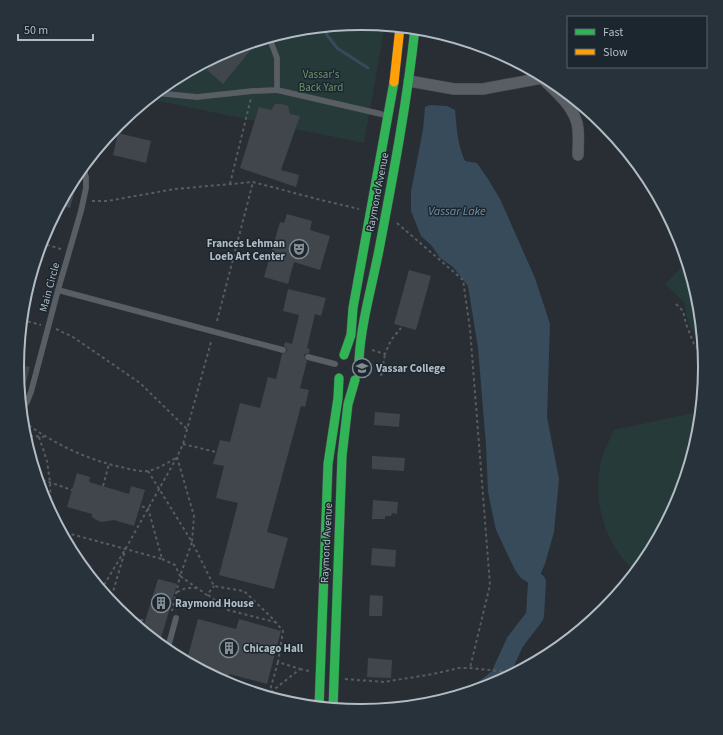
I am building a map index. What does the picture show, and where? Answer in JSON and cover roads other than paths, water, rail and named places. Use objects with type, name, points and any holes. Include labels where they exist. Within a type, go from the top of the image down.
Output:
[{"type":"main road","name":"Raymond Avenue","points":[[319,702],[328,464],[338,398],[339,378],[335,372],[335,364],[340,357],[344,355],[351,335],[353,308],[388,117],[399,32]]},
{"type":"main road","name":"Raymond Avenue","points":[[333,703],[342,456],[348,404],[360,366],[360,337],[373,281],[402,127],[414,34]]},
{"type":"main road","points":[[344,355],[352,355],[360,366]]},
{"type":"main road","points":[[339,378],[345,381],[355,380]]},
{"type":"street","points":[[409,81],[454,89],[483,89],[536,78]]},
{"type":"street","points":[[556,92],[567,105],[576,120],[579,134],[578,154]]},
{"type":"lane","points":[[271,43],[277,58],[277,90]]},
{"type":"lane","points":[[165,94],[197,97],[277,90],[381,114],[388,117]]},
{"type":"lane","name":"Main Circle","points":[[26,403],[31,392],[84,198],[85,174]]},
{"type":"lane","points":[[366,241],[380,244]]},
{"type":"lane","points":[[58,290],[283,350]]},
{"type":"lane","points":[[308,357],[335,364]]},
{"type":"lane","points":[[168,644],[174,618]]},
{"type":"water","name":"Vassar Lake","points":[[430,105],[447,106],[455,110],[459,142],[465,161],[477,163],[500,199],[535,278],[550,324],[547,417],[559,479],[554,532],[545,564],[537,582],[527,582],[521,578],[515,570],[496,530],[488,492],[486,445],[478,348],[468,286],[453,267],[440,258],[432,246],[421,236],[411,211],[411,191],[423,130],[425,107]]},
{"type":"waterway","points":[[325,32],[337,48],[368,68]]},
{"type":"waterway","points":[[500,675],[515,642],[535,616],[537,582]]},
{"type":"place","name":"Frances Lehman Loeb Art Center","points":[[299,249]]},
{"type":"place","name":"Vassar College","points":[[362,368]]},
{"type":"place","name":"Raymond House","points":[[161,603]]},
{"type":"place","name":"Chicago Hall","points":[[229,648]]},
{"type":"park label","name":"Vassar's Back Yard","points":[[321,80]]}]
